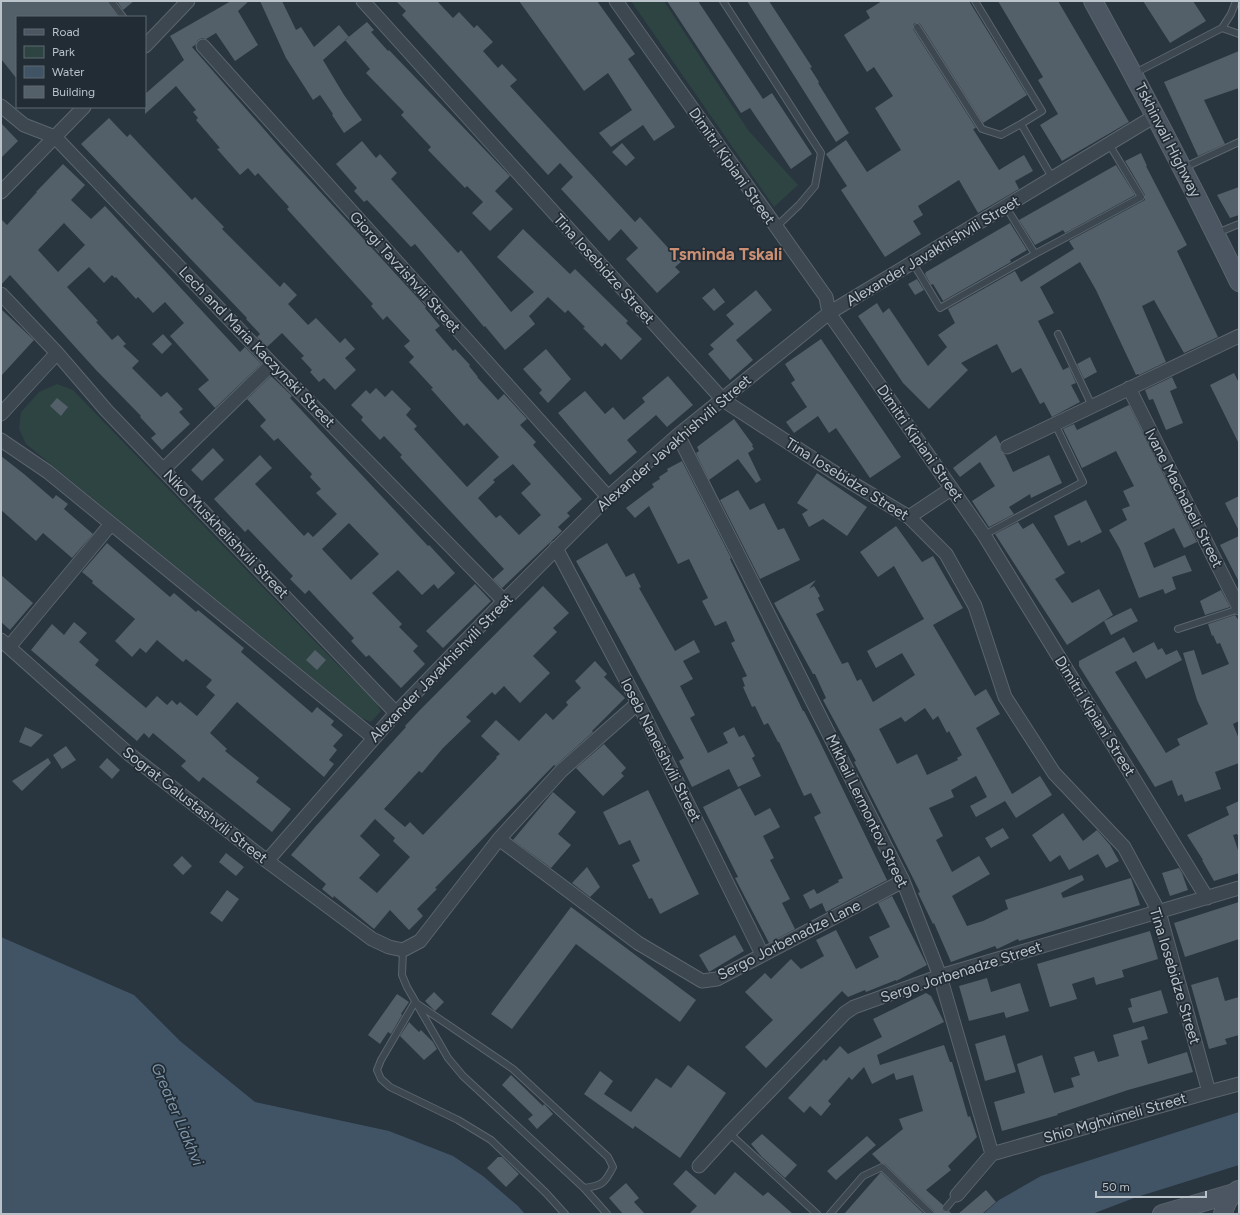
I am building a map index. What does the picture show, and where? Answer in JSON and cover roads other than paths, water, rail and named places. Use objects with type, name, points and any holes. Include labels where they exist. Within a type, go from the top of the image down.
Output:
[{"type":"main road","name":"Tskhinvali Highway","points":[[1093,1],[1156,116],[1216,233],[1239,282]]},
{"type":"main road","points":[[1162,1214],[1236,1191]]},
{"type":"main road","points":[[1223,1214],[1225,1205],[1236,1191]]},
{"type":"street","points":[[146,44],[188,1]]},
{"type":"street","name":"Tina Iosebidze Street","points":[[363,1],[723,400],[832,471],[909,517],[946,554],[975,606],[1005,698],[1054,773],[1124,847],[1159,912],[1208,1092]]},
{"type":"street","name":"Dimitri Kipiani Street","points":[[616,1],[826,297],[829,313],[984,535],[1207,898]]},
{"type":"street","name":"Giorgi Tavzishvili Street","points":[[203,46],[608,497]]},
{"type":"street","name":"Lech and Maria Kaczynski Street","points":[[1,106],[24,125],[55,137],[272,364],[504,601]]},
{"type":"street","points":[[1,192],[83,108]]},
{"type":"street","name":"Alexander Javakhishvili Street","points":[[267,861],[396,713],[504,601],[608,497],[678,436],[829,313],[1156,116]]},
{"type":"street","name":"Niko Muskhelishvili Street","points":[[1,294],[57,353],[106,410],[396,713]]},
{"type":"street","points":[[1007,447],[1239,336]]},
{"type":"street","points":[[1,414],[57,353]]},
{"type":"street","points":[[164,469],[272,364]]},
{"type":"street","name":"Ivane Machabeli Street","points":[[1129,388],[1239,609]]},
{"type":"street","name":"Mikhail Lermontov Street","points":[[678,436],[903,881],[940,976],[992,1154]]},
{"type":"street","points":[[1,440],[48,472],[374,738]]},
{"type":"street","points":[[909,517],[951,489]]},
{"type":"street","points":[[5,644],[111,524]]},
{"type":"street","name":"Ioseb Naneishvili Street","points":[[556,548],[638,702],[762,954]]},
{"type":"street","name":"Sograt Galustashvili Street","points":[[5,644],[129,754],[267,861],[372,940],[389,947],[403,950]]},
{"type":"street","points":[[403,950],[420,940],[499,839],[562,770],[638,702]]},
{"type":"street","name":"Sergo Jorbenadze Lane","points":[[499,839],[638,944],[702,981],[717,978],[903,881]]},
{"type":"street","name":"Sergo Jorbenadze Street","points":[[699,1166],[845,1013],[854,1007],[940,976],[1239,888]]},
{"type":"street","name":"Shio Mghvimeli Street","points":[[992,1154],[1239,1084]]},
{"type":"street","points":[[957,1196],[992,1154]]},
{"type":"lane","points":[[110,1],[122,16]]},
{"type":"lane","points":[[723,1],[821,153],[815,186],[776,227]]},
{"type":"lane","points":[[916,27],[982,129],[1001,136],[1042,111],[975,1]]},
{"type":"lane","points":[[1133,74],[1222,28],[1232,14],[1236,1]]},
{"type":"lane","points":[[1222,28],[1239,34]]},
{"type":"lane","points":[[1021,124],[1053,178]]},
{"type":"lane","points":[[1182,169],[1239,142]]},
{"type":"lane","points":[[913,263],[940,308],[1035,254],[1141,197],[1109,144]]},
{"type":"lane","points":[[1006,207],[1035,254]]},
{"type":"lane","points":[[1216,233],[1239,224]]},
{"type":"lane","points":[[1058,334],[1092,406]]},
{"type":"lane","points":[[984,535],[1083,482],[1055,424]]},
{"type":"lane","points":[[1178,629],[1239,609]]},
{"type":"lane","points":[[403,950],[402,975],[415,1002],[448,1058],[463,1076],[584,1188],[607,1214]]},
{"type":"lane","points":[[415,1002],[513,1069],[608,1157],[614,1167],[607,1179],[597,1186],[584,1188]]},
{"type":"lane","points":[[415,1002],[381,1060],[377,1070],[381,1079],[390,1086],[458,1120],[491,1140],[566,1214]]},
{"type":"lane","points":[[729,1133],[818,1214]]},
{"type":"lane","points":[[830,1214],[863,1176],[882,1167],[931,1214]]},
{"type":"lane","points":[[946,1208],[957,1196]]},
{"type":"water","name":"Greater Liakhvi","points":[[1,937],[134,995],[180,1041],[255,1102],[389,1131],[453,1156],[483,1176],[518,1206],[525,1214],[1,1214]]},
{"type":"water","points":[[1239,1112],[1239,1165],[1134,1198],[1092,1214],[983,1214],[999,1200],[1041,1176]]},
{"type":"district","name":"Tsminda Tskali","points":[[726,254]]}]
